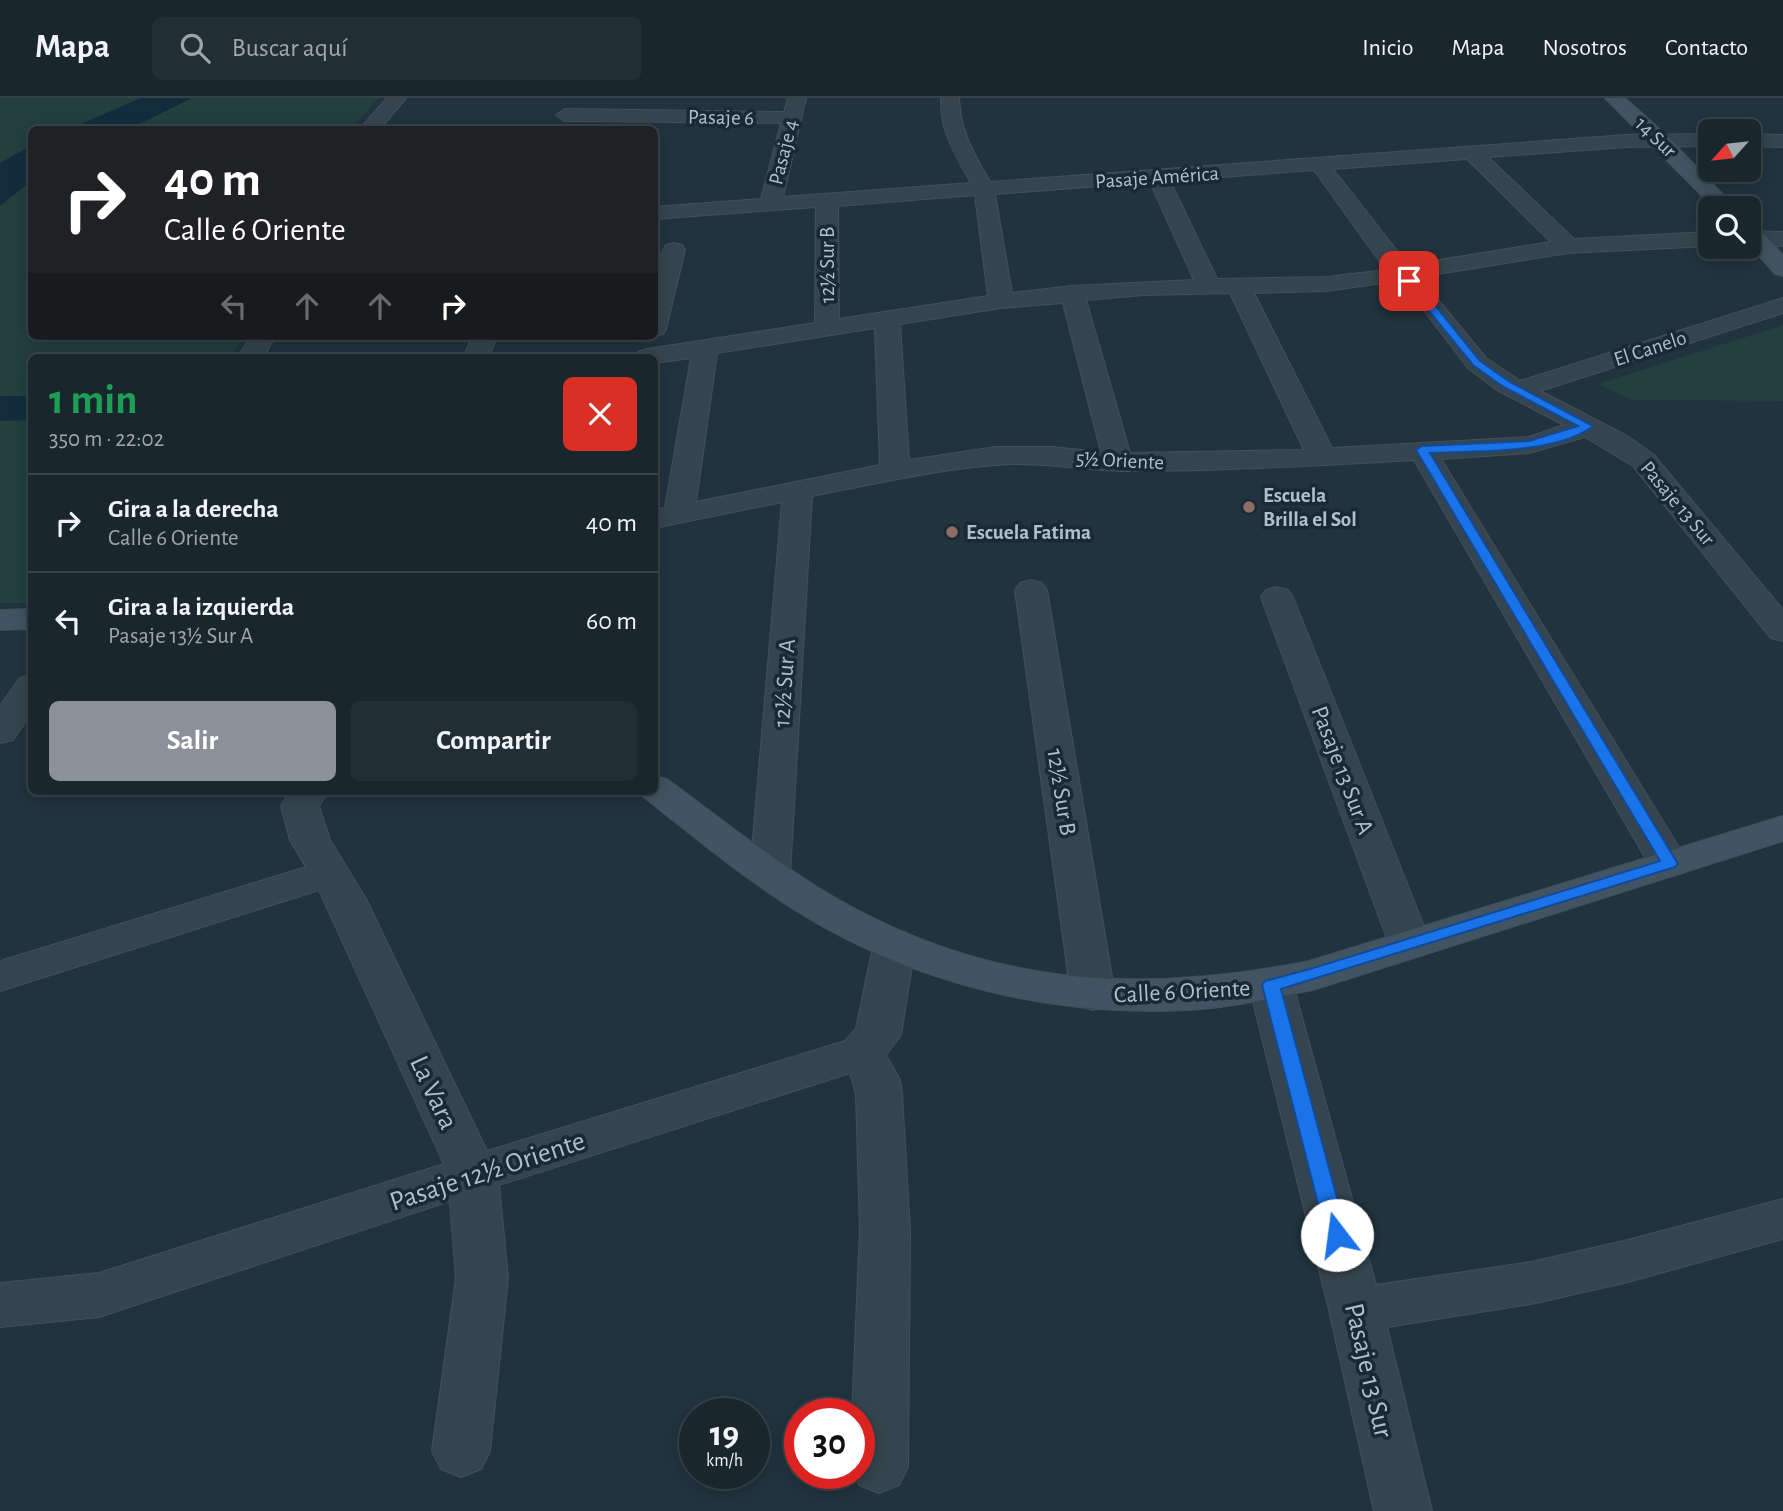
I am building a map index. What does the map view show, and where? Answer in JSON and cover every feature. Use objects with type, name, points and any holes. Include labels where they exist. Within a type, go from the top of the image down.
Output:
[{"type":"main road","name":"14 Sur","points":[[1614,98],[1659,139],[1714,196]]},
{"type":"main road","points":[[1761,246],[1783,269]]},
{"type":"main road","points":[[0,620],[28,619]]},
{"type":"main road","name":"Calle 6 Oriente","points":[[658,790],[770,874],[834,915],[894,946],[942,965],[997,980],[1093,995],[1141,997],[1207,994],[1271,985],[1783,828]]},
{"type":"street","points":[[372,126],[397,98]]},
{"type":"street","name":"Pasaje 4","points":[[770,206],[797,98]]},
{"type":"street","points":[[950,98],[950,118],[955,137],[984,189],[1001,301]]},
{"type":"street","name":"Pasaje 6","points":[[565,114],[644,123],[792,118]]},
{"type":"street","name":"Pasaje América","points":[[658,213],[1659,139],[1698,140]]},
{"type":"street","points":[[1761,140],[1783,141]]},
{"type":"street","points":[[1473,154],[1568,246]]},
{"type":"street","name":"Pasaje 13 Sur","points":[[1320,165],[1402,275],[1427,299],[1466,353],[1490,374],[1631,451],[1654,471],[1783,631]]},
{"type":"street","points":[[1158,177],[1209,287]]},
{"type":"street","name":"12½ Sur B","points":[[827,202],[827,329]]},
{"type":"street","points":[[1761,237],[1783,239]]},
{"type":"street","points":[[658,355],[1001,301],[1072,293],[1326,284],[1402,275],[1450,264],[1568,246],[1698,240]]},
{"type":"street","points":[[658,313],[674,250]]},
{"type":"street","points":[[1239,287],[1322,457]]},
{"type":"street","points":[[1072,293],[1118,462]]},
{"type":"street","name":"El Canelo","points":[[1517,390],[1783,305]]},
{"type":"street","points":[[887,320],[895,471]]},
{"type":"street","points":[[667,517],[705,349]]},
{"type":"street","name":"5½ Oriente","points":[[667,517],[895,471],[996,456],[1052,456],[1118,462],[1322,457],[1529,445],[1588,426]]},
{"type":"street","points":[[1422,450],[1669,864]]},
{"type":"street","name":"12½ Sur A","points":[[770,874],[798,492]]},
{"type":"street","name":"12½ Sur B","points":[[1031,590],[1093,995]]},
{"type":"street","name":"Pasaje 13 Sur A","points":[[1277,597],[1410,944]]},
{"type":"street","points":[[0,732],[28,691]]},
{"type":"street","name":"La Vara","points":[[307,795],[300,806],[310,840],[345,899],[473,1174],[482,1278],[461,1451]]},
{"type":"street","points":[[0,976],[330,873]]},
{"type":"street","points":[[879,1467],[885,1231],[881,1122],[877,1080],[861,1053],[878,1035],[894,946]]},
{"type":"street","name":"Pasaje 13 Sur","points":[[1271,985],[1356,1310],[1403,1511]]},
{"type":"street","name":"Pasaje 12½ Oriente","points":[[0,1305],[99,1296],[473,1174],[861,1053]]},
{"type":"street","points":[[1356,1310],[1531,1283],[1624,1262],[1783,1219]]},
{"type":"green space","points":[[0,98],[379,98],[354,126],[28,126],[28,340],[242,340],[232,354],[28,354],[28,603],[0,603]]},
{"type":"green space","points":[[1783,325],[1783,401],[1631,400],[1598,384]]},
{"type":"water","points":[[141,98],[192,98],[135,126],[76,126]]},
{"type":"water","points":[[28,148],[28,183],[0,206],[0,163]]},
{"type":"water","points":[[0,396],[28,396],[28,420],[0,421]]},
{"type":"place","name":"Escuela Brilla el Sol","points":[[1249,507]]},
{"type":"place","name":"Escuela Fatima","points":[[952,532]]},
{"type":"route","points":[[1337,1235],[1271,985],[1313,975],[1669,864],[1422,450],[1529,445],[1588,426],[1490,374],[1466,353],[1427,299],[1409,281]]}]
